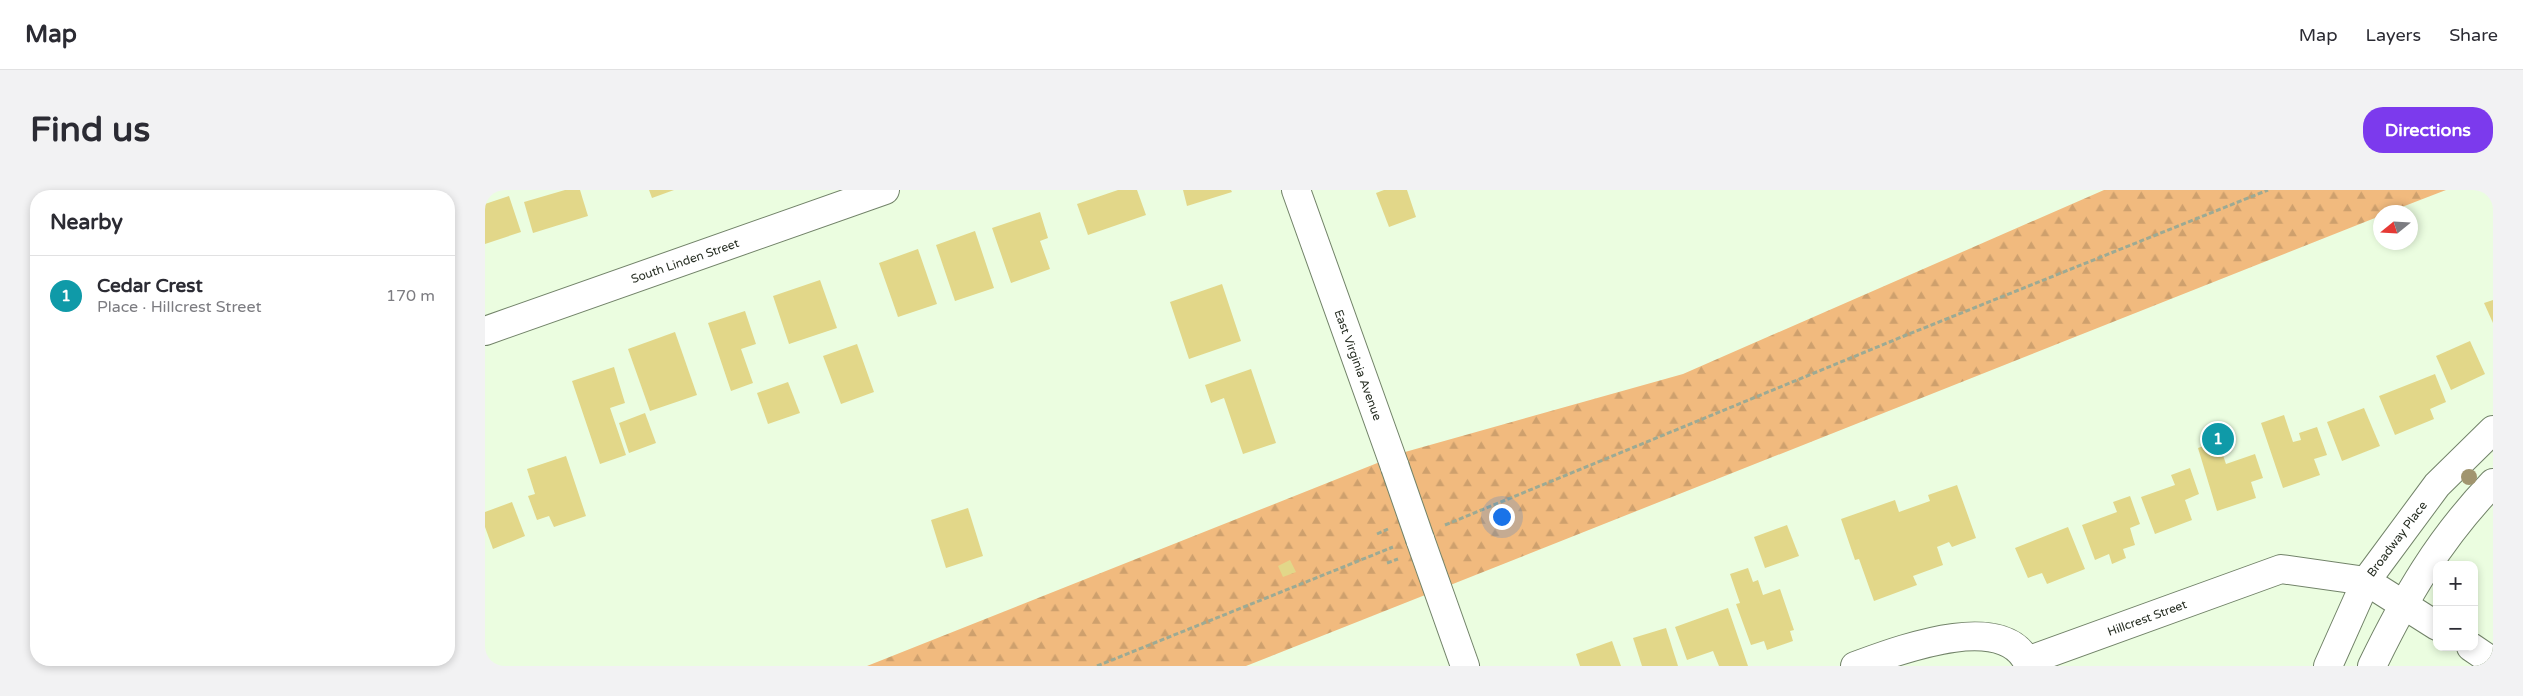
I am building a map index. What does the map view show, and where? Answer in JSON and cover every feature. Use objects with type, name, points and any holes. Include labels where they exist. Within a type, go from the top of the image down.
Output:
[{"type":"street","name":"East Virginia Avenue","points":[[1296,190],[1465,666]]},
{"type":"street","name":"South Linden Street","points":[[485,331],[878,191]]},
{"type":"street","name":"Broadway Place","points":[[2328,666],[2366,581],[2437,485],[2493,430]]},
{"type":"street","points":[[2372,666],[2402,603],[2443,540],[2493,483]]},
{"type":"street","name":"Hillcrest Street","points":[[1855,666],[1926,641],[1955,637],[1982,637],[2014,646],[2029,663],[2281,569],[2366,581],[2433,623]]},
{"type":"street","points":[[2477,651],[2493,662]]},
{"type":"path","points":[[1097,666],[1419,537],[1904,336],[2268,190]]},
{"type":"green space","points":[[2104,190],[2446,190],[2407,205],[2373,205],[2373,219],[1246,666],[867,666],[1405,452],[1683,374]]},
{"type":"building","points":[[565,190],[580,190],[588,216],[533,233],[524,202]]},
{"type":"building","points":[[649,190],[674,190],[652,198]]},
{"type":"building","points":[[1118,190],[1137,190],[1146,215],[1088,235],[1077,204]]},
{"type":"building","points":[[1183,190],[1231,190],[1232,192],[1187,206]]},
{"type":"building","points":[[1384,190],[1407,190],[1416,217],[1389,227],[1376,193]]},
{"type":"building","points":[[509,196],[521,232],[485,244],[485,204]]},
{"type":"building","points":[[1040,212],[1048,238],[1040,241],[1050,269],[1011,283],[992,228]]},
{"type":"building","points":[[975,231],[994,288],[955,301],[936,245]]},
{"type":"building","points":[[918,249],[937,304],[898,317],[879,263]]},
{"type":"building","points":[[820,280],[837,328],[789,344],[773,296]]},
{"type":"building","points":[[1222,284],[1241,341],[1189,359],[1170,302]]},
{"type":"building","points":[[2493,300],[2493,323],[2484,303]]},
{"type":"building","points":[[745,311],[756,344],[741,349],[753,383],[731,391],[708,323]]},
{"type":"building","points":[[675,332],[697,395],[650,411],[628,349]]},
{"type":"building","points":[[2470,341],[2485,374],[2451,390],[2436,356]]},
{"type":"building","points":[[857,344],[874,392],[841,404],[823,356]]},
{"type":"building","points":[[614,367],[625,403],[610,408],[626,455],[600,464],[572,381]]},
{"type":"building","points":[[1251,369],[1276,443],[1243,454],[1224,398],[1211,403],[1205,385]]},
{"type":"building","points":[[2435,374],[2446,402],[2430,409],[2434,419],[2395,435],[2379,396]]},
{"type":"building","points":[[788,382],[800,413],[768,424],[757,393]]},
{"type":"building","points":[[2364,408],[2380,446],[2342,461],[2327,422]]},
{"type":"building","points":[[645,413],[656,443],[629,453],[619,423]]},
{"type":"building","points":[[2284,415],[2293,442],[2301,440],[2299,433],[2317,427],[2327,455],[2314,459],[2320,475],[2283,488],[2261,423]]},
{"type":"building","points":[[2218,441],[2226,464],[2255,454],[2263,478],[2251,482],[2256,498],[2217,511],[2198,448]]},
{"type":"building","points":[[566,456],[586,516],[554,527],[549,516],[537,520],[528,496],[535,494],[527,469]]},
{"type":"building","points":[[2190,468],[2199,494],[2185,500],[2192,520],[2155,534],[2141,497],[2175,485],[2171,475]]},
{"type":"building","points":[[1957,485],[1976,538],[1952,547],[1949,542],[1937,547],[1943,565],[1913,576],[1917,585],[1874,601],[1859,559],[1855,560],[1841,519],[1895,500],[1899,512],[1930,501],[1928,495]]},
{"type":"building","points":[[2130,496],[2140,524],[2130,528],[2135,545],[2123,549],[2126,558],[2112,564],[2109,554],[2095,560],[2082,525],[2117,512],[2113,502]]},
{"type":"building","points":[[512,502],[525,536],[493,549],[485,527],[485,512]]},
{"type":"building","points":[[968,508],[983,556],[946,568],[931,520]]},
{"type":"building","points":[[1787,525],[1799,556],[1765,568],[1754,537]]},
{"type":"building","points":[[2068,527],[2085,569],[2047,584],[2042,573],[2028,578],[2015,548]]},
{"type":"building","points":[[1290,560],[1296,572],[1283,577],[1278,566]]},
{"type":"building","points":[[1748,568],[1753,582],[1758,580],[1763,595],[1780,589],[1794,630],[1790,631],[1793,641],[1767,650],[1764,641],[1751,645],[1736,604],[1740,603],[1730,574]]},
{"type":"building","points":[[1728,608],[1748,666],[1719,666],[1713,651],[1687,660],[1675,627]]},
{"type":"building","points":[[1666,628],[1678,666],[1642,666],[1633,638]]},
{"type":"building","points":[[1612,641],[1621,666],[1580,666],[1576,654]]},
{"type":"place","name":"Cedar Crest","points":[[2218,439]]}]
